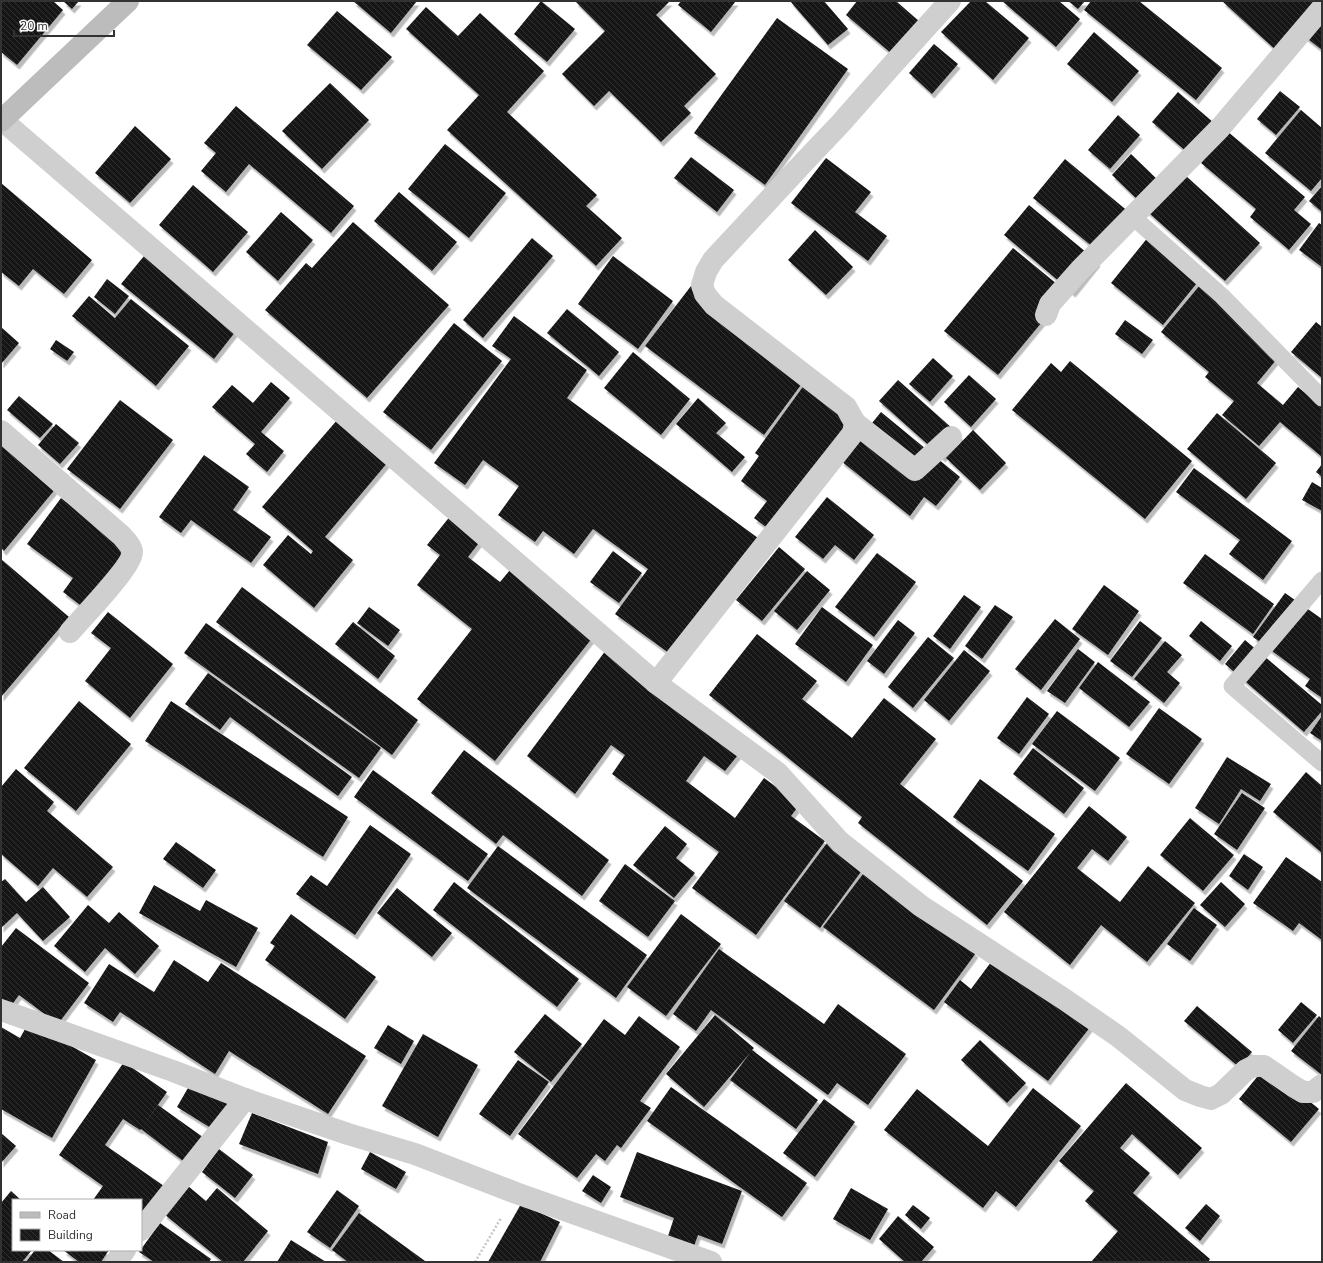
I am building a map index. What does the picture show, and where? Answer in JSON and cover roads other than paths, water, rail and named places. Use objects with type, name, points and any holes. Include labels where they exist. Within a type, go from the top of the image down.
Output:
[{"type":"street","points":[[128,1],[1,120],[656,683],[778,773],[840,842],[921,906],[1064,999],[1119,1037],[1185,1090],[1211,1099],[1221,1094],[1246,1070],[1254,1066],[1264,1066],[1303,1092],[1313,1092],[1322,1085]]},
{"type":"street","points":[[950,1],[842,123],[713,260],[706,272],[702,285],[705,294],[714,305],[846,407],[855,423],[915,470],[951,437]]},
{"type":"street","points":[[1046,315],[1050,304],[1075,276],[1220,128],[1322,8]]},
{"type":"street","points":[[656,683],[853,433],[855,423]]},
{"type":"street","points":[[1,431],[122,536],[130,545],[132,552],[130,560],[121,573],[70,632]]},
{"type":"street","points":[[1,1010],[173,1070],[245,1099],[348,1134],[415,1154],[516,1193],[711,1262]]},
{"type":"street","points":[[142,1229],[245,1099]]},
{"type":"street","points":[[116,1262],[124,1251]]},
{"type":"lane","points":[[1133,217],[1222,296],[1322,398]]},
{"type":"lane","points":[[1322,580],[1232,686],[1322,763]]}]
